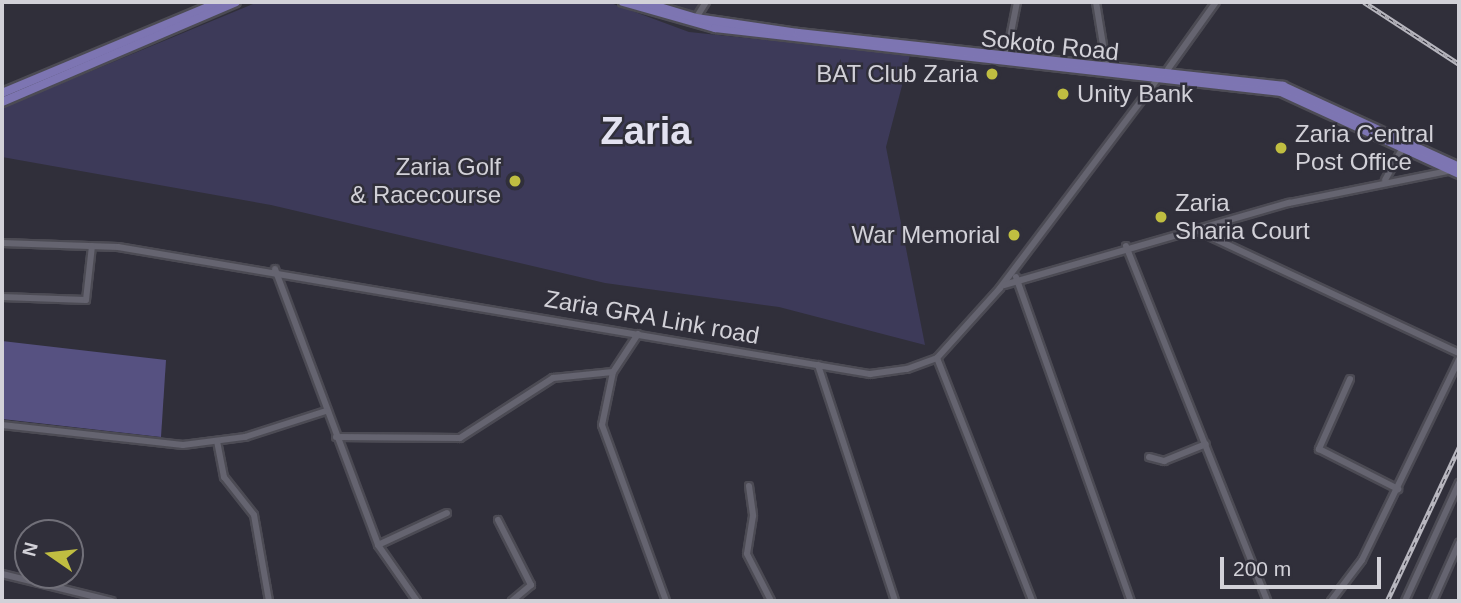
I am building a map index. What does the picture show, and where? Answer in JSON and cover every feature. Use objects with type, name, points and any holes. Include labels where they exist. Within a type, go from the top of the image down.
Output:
[{"type":"main road","points":[[2,93],[220,2]]},
{"type":"main road","points":[[2,102],[236,2]]},
{"type":"main road","name":"Sokoto Road","points":[[623,2],[715,28],[1164,72],[1299,91],[1458,171]]},
{"type":"main road","name":"Sokoto Road","points":[[643,2],[696,18],[1106,63],[1282,92],[1458,171]]},
{"type":"street","points":[[696,18],[706,2]]},
{"type":"street","points":[[1007,53],[1017,2]]},
{"type":"street","points":[[1096,2],[1106,63]]},
{"type":"street","points":[[1032,601],[937,358],[1000,288],[1216,2]]},
{"type":"street","points":[[1385,180],[1404,146]]},
{"type":"street","points":[[1000,288],[1016,277],[1126,246],[1385,180],[1458,171]]},
{"type":"street","points":[[1194,229],[1459,353]]},
{"type":"street","name":"Zaria GRA Link road","points":[[2,243],[92,246],[275,269],[870,374],[937,358]]},
{"type":"street","points":[[2,297],[86,300],[92,246]]},
{"type":"street","points":[[1126,246],[1267,601]]},
{"type":"street","points":[[275,269],[378,545],[417,601]]},
{"type":"street","points":[[1016,277],[1131,601]]},
{"type":"street","points":[[638,334],[613,372],[605,437],[666,601]]},
{"type":"street","points":[[1331,601],[1362,560],[1459,359]]},
{"type":"street","points":[[818,365],[895,601]]},
{"type":"street","points":[[336,437],[460,438],[553,378],[613,372]]},
{"type":"street","points":[[1350,379],[1319,449],[1398,489]]},
{"type":"street","points":[[2,425],[166,445],[217,441],[326,411]]},
{"type":"street","points":[[217,441],[224,477],[254,515],[269,601]]},
{"type":"street","points":[[1149,457],[1161,461],[1206,444]]},
{"type":"street","points":[[1405,601],[1459,483]]},
{"type":"street","points":[[749,486],[753,516],[747,554],[771,601]]},
{"type":"street","points":[[378,545],[447,513]]},
{"type":"street","points":[[498,520],[531,585],[512,601]]},
{"type":"street","points":[[1433,601],[1459,543]]},
{"type":"street","points":[[2,574],[112,601]]},
{"type":"shaded area","name":"Zaria Golf & Racecourse","points":[[258,2],[608,2],[689,32],[910,55],[886,147],[925,345],[779,307],[605,283],[271,205],[2,157],[2,108]]},
{"type":"shaded area","points":[[653,2],[703,2],[691,14]]},
{"type":"shaded area","points":[[2,341],[166,360],[161,437],[2,419]]},
{"type":"railway","points":[[1364,2],[1459,64]]},
{"type":"railway","points":[[1387,601],[1459,447]]},
{"type":"place","name":"BAT Club Zaria","points":[[992,74]]},
{"type":"place","name":"Unity Bank","points":[[1063,94]]},
{"type":"place","name":"Zaria Central Post Office","points":[[1281,148]]},
{"type":"place","name":"Zaria Golf & Racecourse","points":[[515,181]]},
{"type":"place","name":"Zaria Sharia Court","points":[[1161,217]]},
{"type":"place","name":"War Memorial","points":[[1014,235]]},
{"type":"district","name":"Zaria","points":[[646,132]]}]
